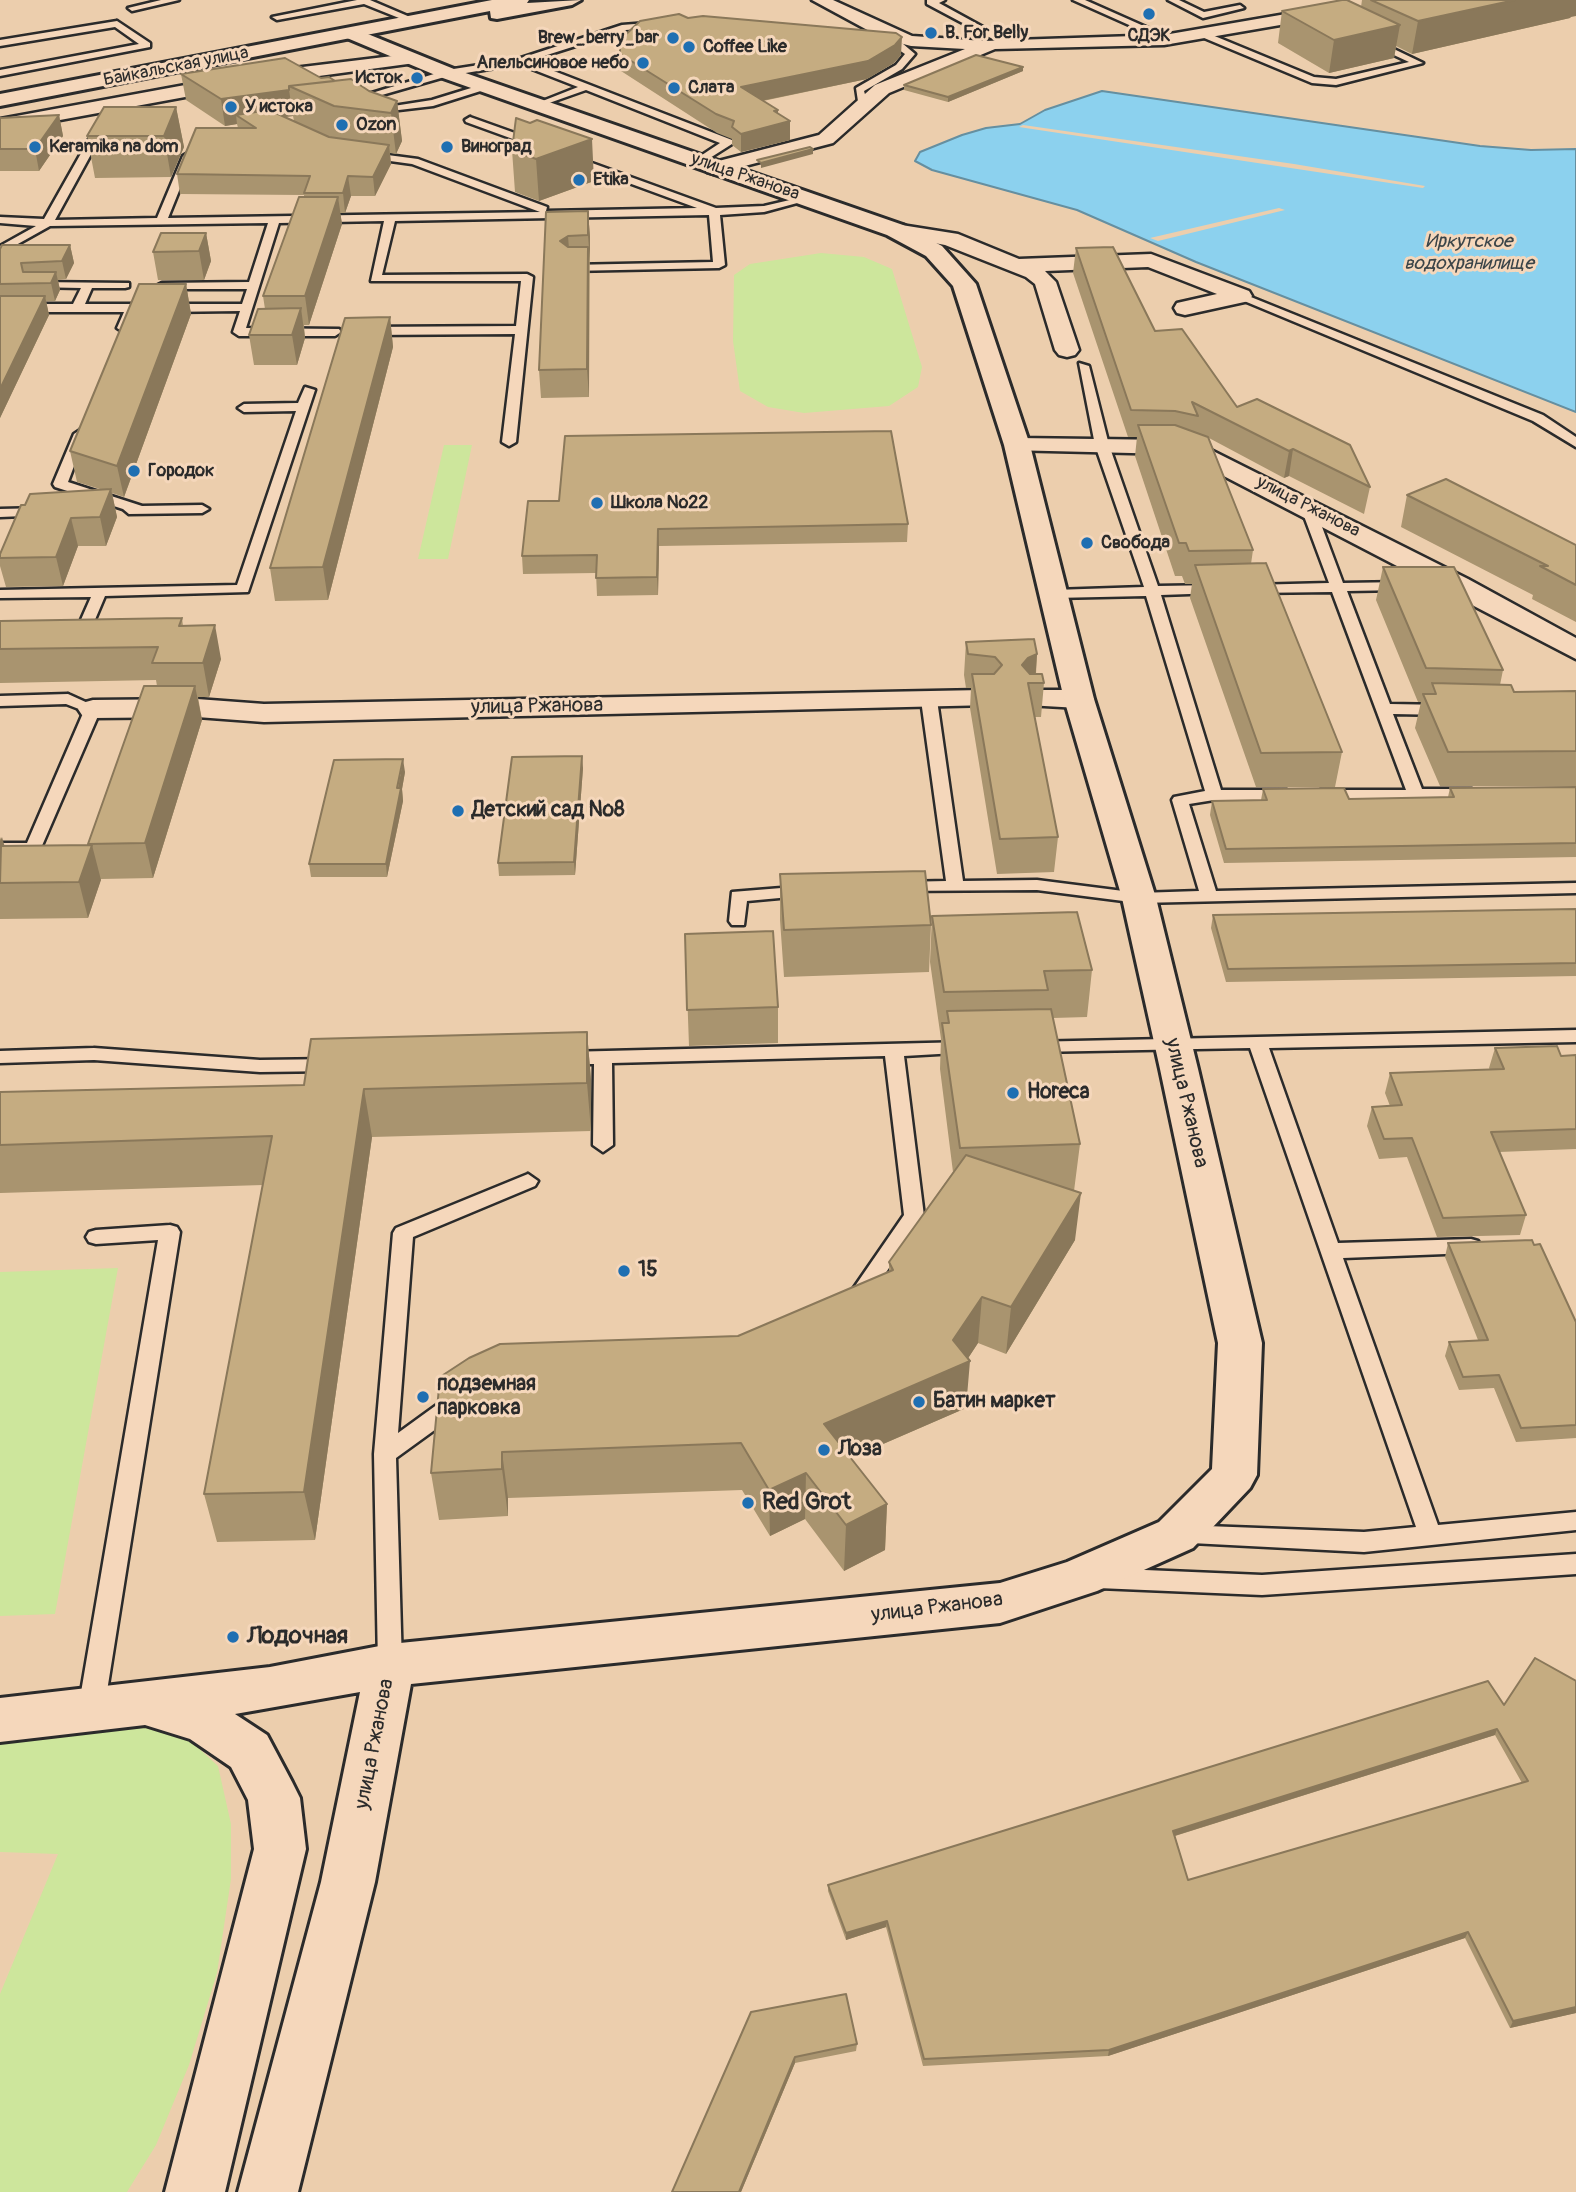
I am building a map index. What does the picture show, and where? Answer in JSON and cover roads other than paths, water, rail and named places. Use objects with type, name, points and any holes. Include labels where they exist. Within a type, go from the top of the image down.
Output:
[{"type":"street","name":"Байкальская улица","points":[[0,100],[520,0]]},
{"type":"street","name":"Байкальская улица","points":[[353,34],[404,32],[572,0]]},
{"type":"street","points":[[820,0],[890,35],[911,41],[1000,43],[1168,39],[1323,14],[1289,0]]},
{"type":"street","name":"улица Ржанова","points":[[268,2192],[348,1882],[390,1665],[1000,1603],[1080,1577],[1176,1535],[1234,1475],[1240,1343],[1139,898],[1079,699],[1017,445],[964,284],[933,251],[895,230],[484,87],[409,59],[353,34]]},
{"type":"street","points":[[706,164],[826,139],[864,108],[882,89],[1000,43]]},
{"type":"street","points":[[0,125],[116,104],[323,77],[409,59]]},
{"type":"street","points":[[895,230],[950,239],[1020,265],[1045,282],[1067,350]]},
{"type":"street","points":[[1020,265],[1152,260],[1241,296]]},
{"type":"street","points":[[1185,308],[1241,296]]},
{"type":"street","name":"улица Ржанова","points":[[1017,445],[1172,447],[1200,454],[1458,585],[1576,650]]},
{"type":"street","name":"улица Ржанова","points":[[93,709],[197,708],[264,713],[982,699]]},
{"type":"street","points":[[1037,699],[1079,699]]},
{"type":"street","points":[[0,1720],[271,1688],[390,1665]]},
{"type":"street","points":[[144,1704],[205,1721],[249,1751],[274,1798],[280,1849],[195,2192]]},
{"type":"lane","points":[[132,8],[176,0]]},
{"type":"lane","points":[[941,0],[930,2],[1000,43]]},
{"type":"lane","points":[[1077,0],[1168,39]]},
{"type":"lane","points":[[1172,0],[1203,15],[1240,8]]},
{"type":"lane","points":[[277,17],[364,1],[412,20]]},
{"type":"lane","points":[[0,43],[117,24],[147,46],[0,73]]},
{"type":"lane","points":[[339,92],[348,102],[447,73],[520,61],[537,53],[625,27],[666,24]]},
{"type":"lane","points":[[1200,33],[1312,80],[1336,82],[1418,64],[1358,34]]},
{"type":"lane","points":[[860,41],[899,45],[910,54],[899,66],[859,90],[864,108]]},
{"type":"lane","points":[[520,61],[728,142],[706,164]]},
{"type":"lane","points":[[353,112],[433,103],[484,87]]},
{"type":"lane","points":[[538,106],[586,87]]},
{"type":"lane","points":[[0,251],[48,223],[116,104]]},
{"type":"lane","points":[[470,120],[548,149]]},
{"type":"lane","points":[[161,222],[191,149]]},
{"type":"lane","points":[[350,153],[414,161],[555,214]]},
{"type":"lane","points":[[561,154],[714,211]]},
{"type":"lane","points":[[0,220],[48,223],[161,222],[714,211],[764,209],[807,199]]},
{"type":"lane","points":[[570,268],[719,265],[714,211]]},
{"type":"lane","points":[[391,216],[374,279],[527,277],[509,442]]},
{"type":"lane","points":[[275,220],[239,332],[334,332]]},
{"type":"lane","points":[[31,285],[125,285]]},
{"type":"lane","points":[[77,308],[89,285]]},
{"type":"lane","points":[[155,286],[256,285]]},
{"type":"lane","points":[[1241,296],[1538,418],[1576,443]]},
{"type":"lane","points":[[0,308],[247,307]]},
{"type":"lane","points":[[116,346],[131,308]]},
{"type":"lane","points":[[363,331],[522,330]]},
{"type":"lane","points":[[1083,366],[1102,444],[1152,590],[1214,795]]},
{"type":"lane","points":[[0,594],[243,589],[309,390]]},
{"type":"lane","points":[[244,408],[303,407]]},
{"type":"lane","points":[[85,421],[60,484],[141,510]]},
{"type":"lane","points":[[1308,508],[1416,795]]},
{"type":"lane","points":[[90,511],[202,509]]},
{"type":"lane","points":[[0,513],[64,512]]},
{"type":"lane","points":[[1054,594],[1458,585]]},
{"type":"lane","points":[[87,622],[100,593]]},
{"type":"lane","points":[[0,701],[68,699],[93,709],[33,848],[0,848]]},
{"type":"lane","points":[[929,700],[955,886]]},
{"type":"lane","points":[[1384,709],[1466,710]]},
{"type":"lane","points":[[1209,897],[1180,800],[1214,795],[1483,794]]},
{"type":"lane","points":[[881,887],[1037,885],[1139,898],[1576,888]]},
{"type":"lane","points":[[738,920],[738,896],[829,890]]},
{"type":"lane","points":[[1017,1046],[1258,1044],[1576,1036]]},
{"type":"lane","points":[[1258,1044],[1328,1251],[1430,1535]]},
{"type":"lane","points":[[548,1059],[990,1047]]},
{"type":"lane","points":[[853,1306],[914,1216],[894,1049]]},
{"type":"lane","points":[[0,1057],[94,1054],[259,1073],[356,1064]]},
{"type":"lane","points":[[603,1057],[603,1145]]},
{"type":"lane","points":[[390,1665],[385,1454],[402,1233],[528,1181]]},
{"type":"lane","points":[[91,1710],[170,1232],[96,1237]]},
{"type":"lane","points":[[1328,1251],[1494,1245]]},
{"type":"lane","points":[[385,1454],[476,1392]]},
{"type":"lane","points":[[1176,1535],[1364,1542],[1576,1521]]},
{"type":"lane","points":[[1080,1577],[1262,1585],[1576,1564]]},
{"type":"water","name":"Иркутское водохранилище","points":[[1102,91],[1480,146],[1531,150],[1576,149],[1576,412],[1196,262],[1077,210],[932,170],[915,161],[920,152],[962,135],[986,128],[1020,124],[1045,110]]},
{"type":"place","name":"СДЭК","points":[[1149,14]]},
{"type":"place","name":"B. For Belly","points":[[931,33]]},
{"type":"place","name":"Brew_berry_bar","points":[[673,38]]},
{"type":"place","name":"Coffee Like","points":[[689,47]]},
{"type":"place","name":"Апельсиновое небо","points":[[643,63]]},
{"type":"place","name":"Исток","points":[[417,78]]},
{"type":"place","name":"Слата","points":[[674,88]]},
{"type":"place","name":"У истока","points":[[231,107]]},
{"type":"place","name":"Ozon","points":[[342,125]]},
{"type":"place","name":"Keramika na dom","points":[[35,147]]},
{"type":"place","name":"Виноград","points":[[447,147]]},
{"type":"place","name":"Etika","points":[[579,180]]},
{"type":"place","name":"Городок","points":[[134,471]]},
{"type":"place","name":"Школа №22","points":[[597,503]]},
{"type":"place","name":"Свобода","points":[[1087,543]]},
{"type":"place","name":"Детский сад №8","points":[[458,811]]},
{"type":"place","name":"Horeca","points":[[1013,1093]]},
{"type":"place","name":"15","points":[[624,1271]]},
{"type":"place","name":"подземная парковка","points":[[423,1397]]},
{"type":"place","name":"Батин маркет","points":[[919,1402]]},
{"type":"place","name":"Лоза","points":[[824,1450]]},
{"type":"place","name":"Red Grot","points":[[748,1503]]},
{"type":"place","name":"Лодочная","points":[[233,1637]]}]
